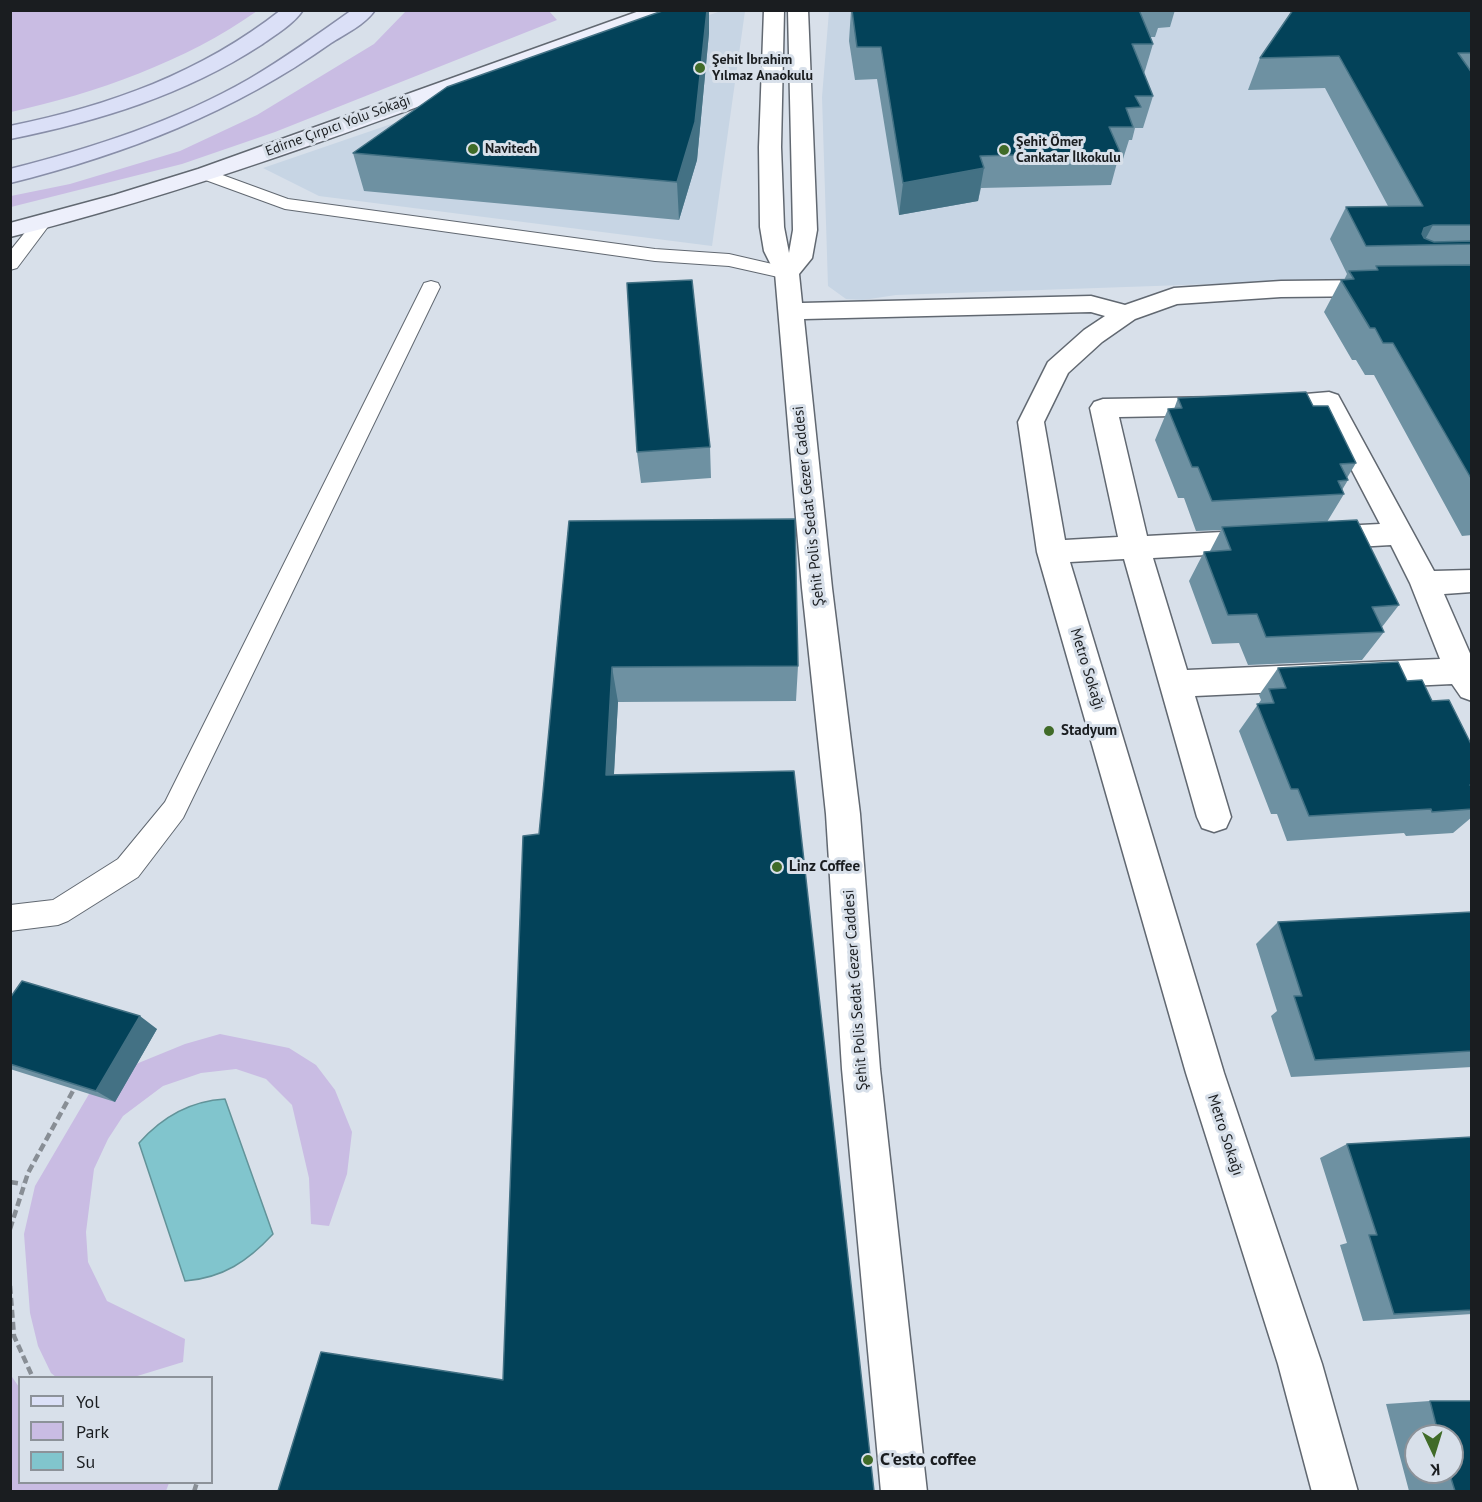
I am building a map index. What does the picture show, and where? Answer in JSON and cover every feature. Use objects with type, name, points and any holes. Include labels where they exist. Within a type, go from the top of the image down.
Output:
[{"type":"main road","points":[[10,133],[119,105],[162,89],[231,55],[294,10]]},
{"type":"main road","points":[[10,176],[87,155],[189,116],[249,87],[366,10]]},
{"type":"main road","name":"Edirne Çırpıcı Yolu Sokağı","points":[[10,230],[41,224],[206,174],[662,10]]},
{"type":"street","points":[[774,10],[770,147],[772,227],[776,251],[787,273],[800,258],[805,230],[798,10]]},
{"type":"street","name":"Şehit Polis Sedat Gezer Caddesi","points":[[787,273],[817,588],[843,814],[861,1069],[904,1491]]},
{"type":"street","name":"Metro Sokağı","points":[[1335,1491],[1300,1364],[1204,1074],[1052,552],[1031,422],[1057,368],[1093,336],[1126,313],[1174,296],[1281,290],[1472,286]]},
{"type":"street","points":[[789,311],[1091,304],[1126,313]]},
{"type":"street","points":[[1174,684],[1466,680],[1425,583],[1329,402],[1103,408],[1135,546],[1174,684],[1214,817]]},
{"type":"street","points":[[1052,552],[1400,534]]},
{"type":"street","points":[[1425,583],[1472,581]]},
{"type":"lane","points":[[206,174],[285,204],[655,255],[729,260],[787,273]]},
{"type":"lane","points":[[10,264],[41,224]]},
{"type":"lane","points":[[10,918],[58,912],[128,868],[174,810],[431,287]]},
{"type":"path","points":[[10,1228],[15,1202],[22,1184],[74,1089]]},
{"type":"path","points":[[10,1182],[22,1184]]},
{"type":"path","points":[[10,1286],[14,1336],[33,1376]]},
{"type":"shaded area","points":[[721,11],[745,11],[712,246],[319,196],[263,168]]},
{"type":"shaded area","points":[[829,11],[1471,11],[1442,276],[896,295],[863,300],[846,299],[828,286],[822,97]]},
{"type":"green space","points":[[10,11],[257,11],[200,46],[139,74],[75,95],[11,112]]},
{"type":"green space","points":[[406,11],[549,11],[557,20],[275,132],[182,164],[11,207],[11,196],[70,184],[180,151],[257,115],[374,44]]},
{"type":"green space","points":[[220,1034],[289,1048],[316,1065],[335,1090],[352,1132],[347,1174],[329,1226],[311,1224],[309,1178],[292,1105],[266,1079],[236,1069],[201,1073],[163,1086],[123,1116],[108,1139],[94,1169],[86,1232],[88,1262],[107,1301],[185,1339],[183,1362],[137,1376],[55,1376],[51,1373],[38,1346],[30,1313],[24,1234],[35,1186],[89,1094],[136,1064],[185,1044]]},
{"type":"green space","points":[[10,1374],[18,1386],[18,1484],[169,1484],[166,1491],[11,1491]]},
{"type":"water","points":[[225,1099],[273,1234],[244,1260],[223,1272],[185,1281],[139,1143],[157,1125],[178,1112],[200,1103]]},
{"type":"building","points":[[665,10],[707,10],[695,122],[677,182],[353,153],[447,87]]},
{"type":"building","points":[[852,10],[1139,10],[1153,44],[1132,44],[1153,96],[1135,96],[1141,107],[1126,108],[1133,127],[1109,127],[1120,152],[980,156],[984,168],[903,183],[881,47],[857,47]]},
{"type":"building","points":[[1293,10],[1472,10],[1472,53],[1458,53],[1472,73],[1472,225],[1433,225],[1424,228],[1422,234],[1424,238],[1434,242],[1472,241],[1472,244],[1366,246],[1346,207],[1423,206],[1339,56],[1260,58]]},
{"type":"building","points":[[1472,265],[1472,480],[1393,343],[1383,343],[1375,328],[1370,328],[1341,280],[1354,279],[1349,271],[1378,270],[1376,266]]},
{"type":"building","points":[[692,280],[710,447],[637,452],[627,283]]},
{"type":"building","points":[[1306,392],[1313,406],[1328,406],[1356,463],[1340,464],[1348,480],[1338,481],[1344,494],[1212,501],[1198,467],[1192,467],[1168,409],[1182,408],[1178,398]]},
{"type":"building","points":[[795,519],[798,666],[612,667],[606,775],[794,771],[874,1491],[278,1491],[321,1352],[503,1380],[523,836],[539,834],[569,521]]},
{"type":"building","points":[[1357,520],[1399,605],[1372,607],[1384,632],[1266,637],[1257,614],[1228,615],[1204,552],[1231,550],[1222,527]]},
{"type":"building","points":[[1398,662],[1407,681],[1422,680],[1432,701],[1449,700],[1472,746],[1472,785],[1470,785],[1472,787],[1472,809],[1309,816],[1298,789],[1291,789],[1257,704],[1274,703],[1269,689],[1286,688],[1278,668]]},
{"type":"building","points":[[1472,912],[1472,1051],[1315,1060],[1294,996],[1302,996],[1278,922]]},
{"type":"building","points":[[22,981],[140,1016],[96,1091],[10,1064],[10,998]]},
{"type":"building","points":[[1472,1137],[1472,1310],[1394,1314],[1369,1235],[1377,1235],[1347,1144]]},
{"type":"building","points":[[1430,1401],[1472,1401],[1472,1491],[1455,1491],[1453,1484],[1464,1484],[1464,1424],[1436,1424]]},
{"type":"place","name":"Şehit İbrahim Yılmaz Anaokulu","points":[[700,68]]},
{"type":"place","name":"Navitech","points":[[473,149]]},
{"type":"place","name":"Şehit Ömer Cankatar İlkokulu","points":[[1004,150]]},
{"type":"place","name":"Stadyum","points":[[1049,731]]},
{"type":"place","name":"Linz Coffee","points":[[777,867]]},
{"type":"place","name":"C'esto coffee","points":[[868,1460]]}]
